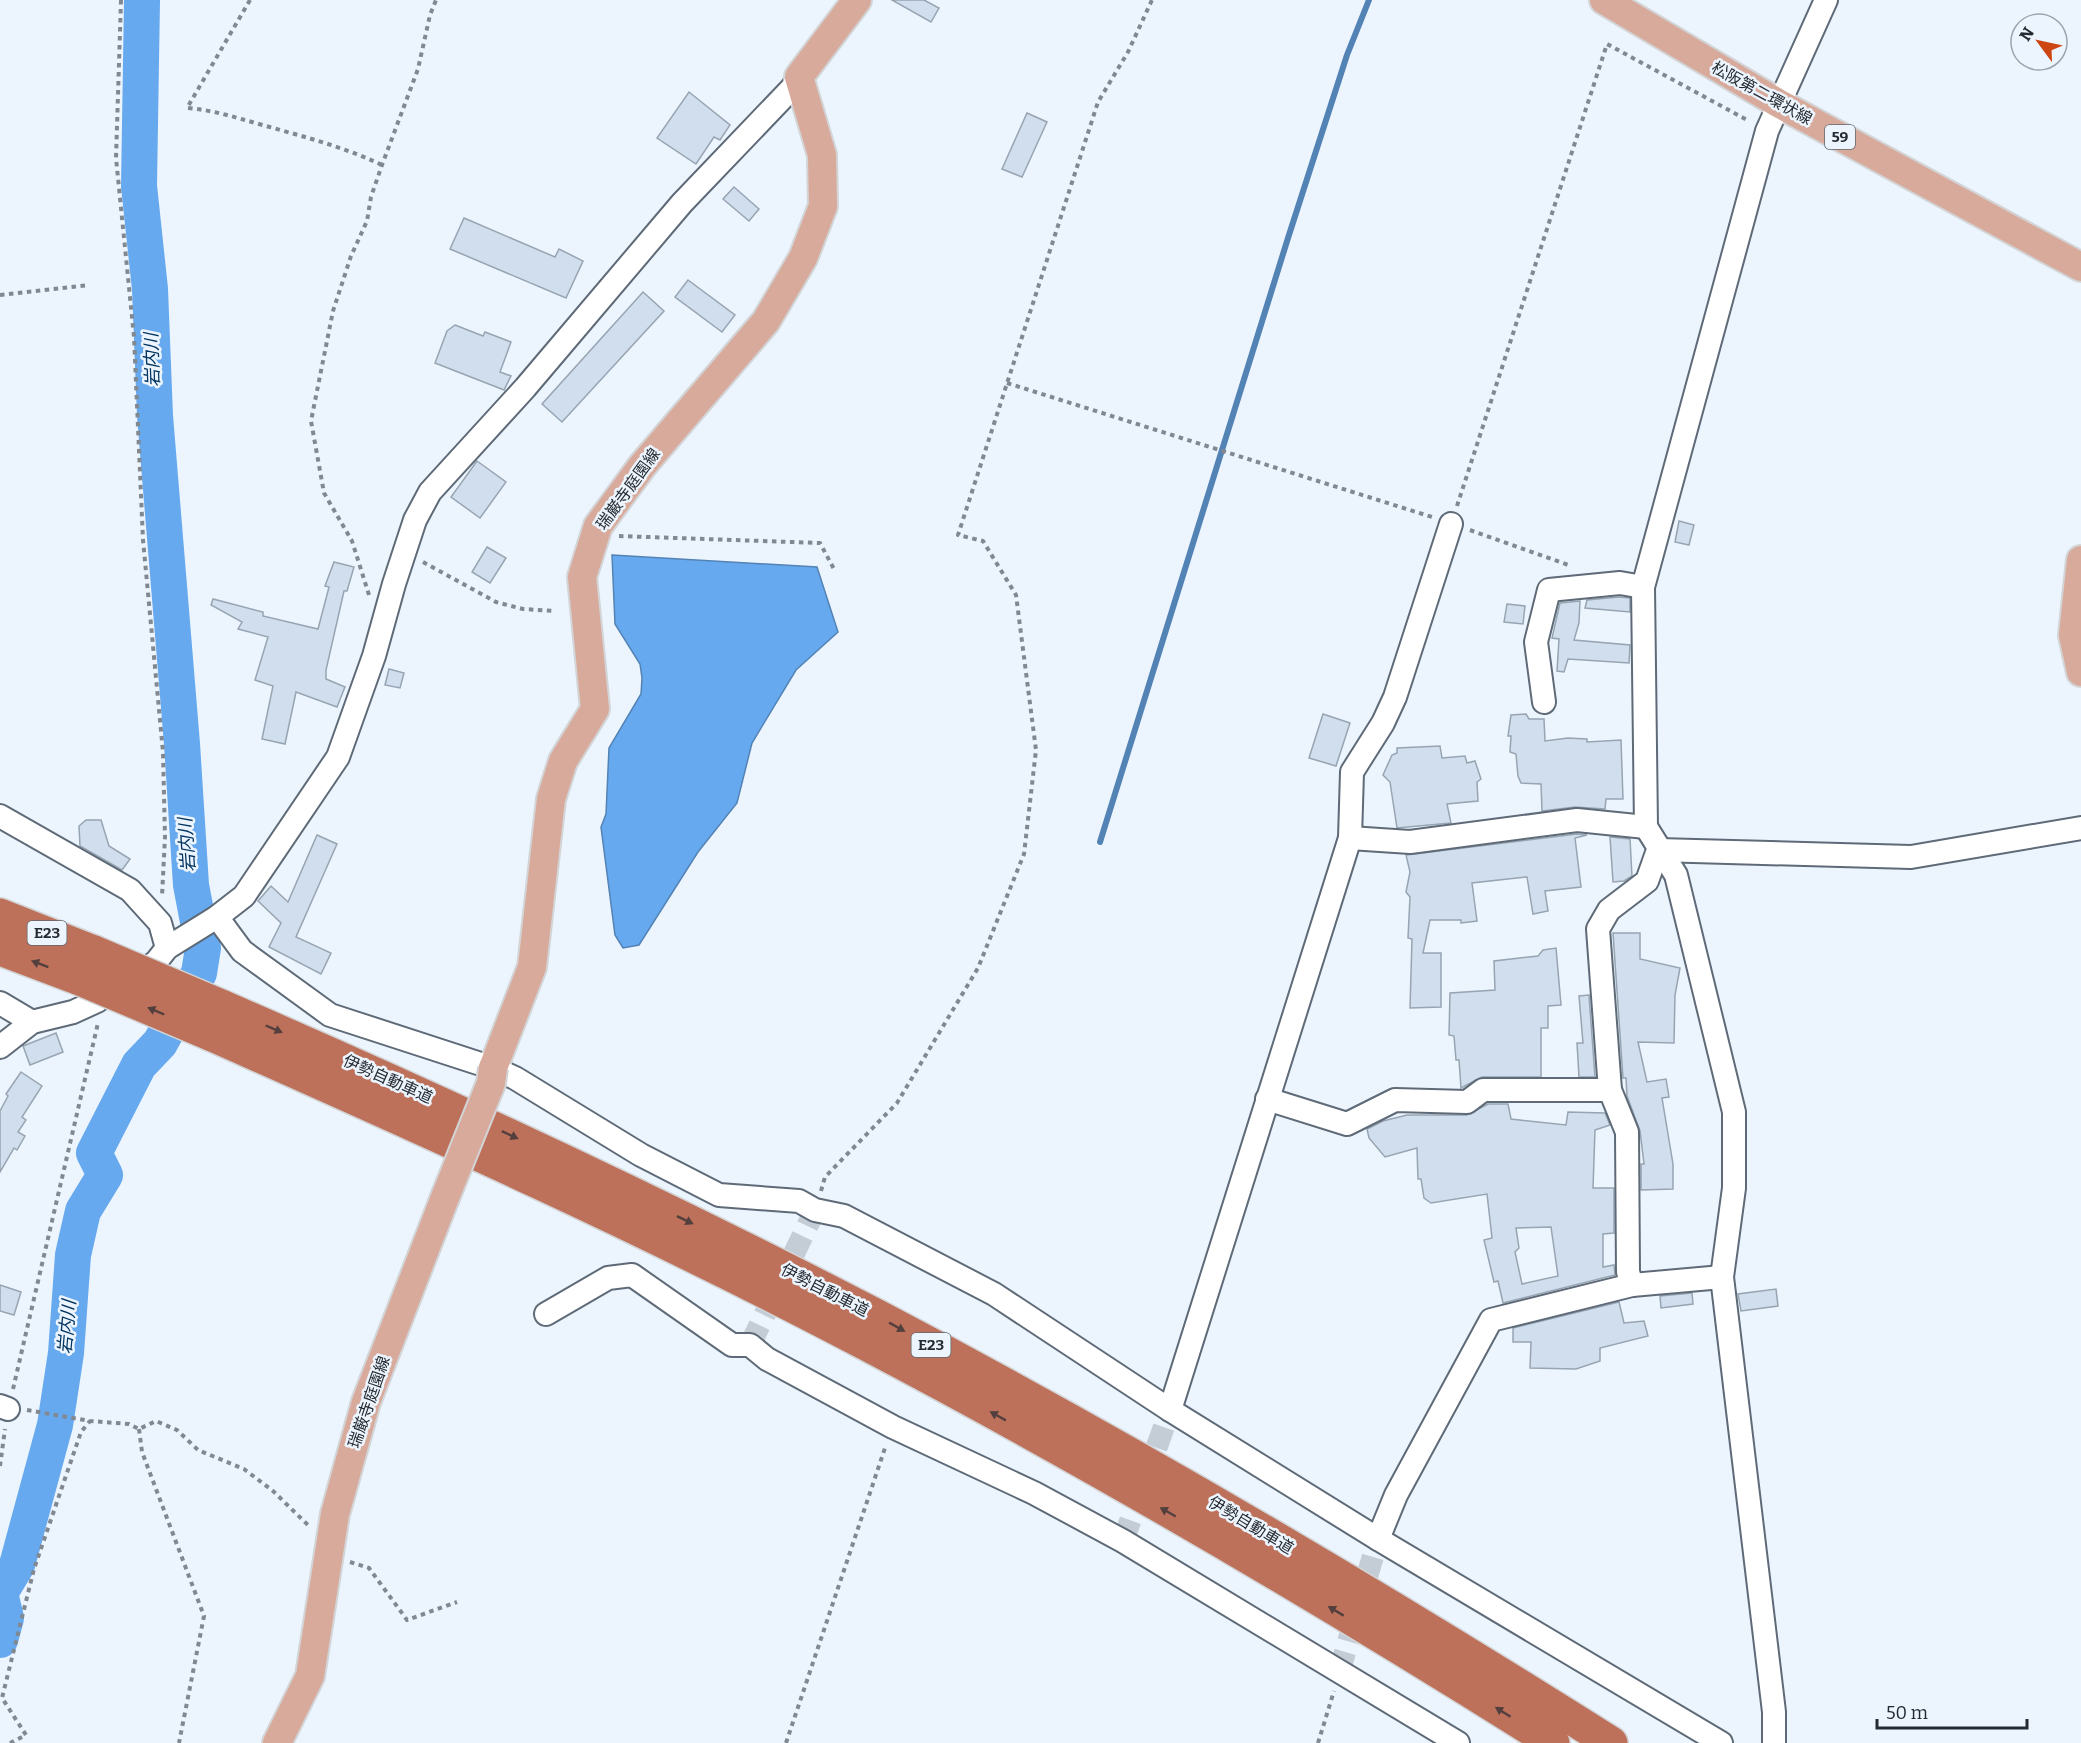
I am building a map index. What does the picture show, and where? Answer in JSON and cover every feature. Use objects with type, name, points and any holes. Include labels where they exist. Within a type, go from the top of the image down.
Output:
[{"type":"highway","name":"伊勢自動車道","points":[[0,915],[90,978]]},
{"type":"highway","name":"伊勢自動車道","points":[[0,949],[377,1074],[547,1152],[880,1318],[1231,1512],[1611,1743]]},
{"type":"highway","name":"伊勢自動車道","points":[[215,1020],[866,1344],[1216,1539],[1552,1743]]},
{"type":"main road","points":[[799,77],[857,0]]},
{"type":"main road","name":"松阪第二環状線","points":[[1604,0],[1778,103],[2081,267]]},
{"type":"main road","name":"瑞巌寺庭園線","points":[[493,1068],[532,967],[551,799],[563,760],[595,709],[582,577],[598,526],[642,466],[766,321],[803,258],[823,206],[822,155],[799,77]]},
{"type":"main road","points":[[2081,560],[2073,635],[2081,672]]},
{"type":"main road","name":"瑞厳寺庭園線","points":[[277,1743],[310,1676],[335,1514],[366,1402],[490,1083],[493,1068]]},
{"type":"street","points":[[1774,1743],[1774,1712],[1722,1277],[1734,1188],[1734,1112],[1676,875],[1658,850],[1646,826],[1642,587],[1767,131],[1826,0]]},
{"type":"street","points":[[0,1047],[32,1022],[73,1012],[90,978],[156,962],[167,948],[217,917],[244,896],[338,757],[380,634],[404,551],[415,520],[430,492],[525,388],[682,203],[792,88],[799,77]]},
{"type":"street","points":[[1170,1410],[1350,838],[1352,772],[1383,723],[1395,698],[1451,524]]},
{"type":"street","points":[[1544,702],[1536,642],[1549,590],[1620,583],[1642,587]]},
{"type":"street","points":[[0,816],[130,891],[160,923],[167,948]]},
{"type":"street","points":[[1350,838],[1410,842],[1577,820],[1646,826]]},
{"type":"street","points":[[1658,850],[1911,856],[2081,828]]},
{"type":"street","points":[[1632,1285],[1628,1272],[1627,1132],[1610,1090],[1598,929],[1609,910],[1647,881],[1658,850]]},
{"type":"street","points":[[217,917],[242,951],[330,1015],[493,1068],[515,1078],[641,1155],[719,1195],[799,1201],[815,1210],[844,1216],[994,1294],[1170,1410],[1378,1539],[1720,1743]]},
{"type":"street","points":[[0,1003],[32,1022]]},
{"type":"street","points":[[1267,1099],[1347,1124],[1395,1100],[1467,1102],[1483,1090],[1610,1090]]},
{"type":"street","points":[[546,1314],[608,1278],[632,1275],[732,1344],[750,1345],[767,1359],[892,1426],[1034,1493],[1123,1541],[1458,1743]]},
{"type":"street","points":[[1378,1539],[1396,1495],[1491,1320],[1632,1285],[1722,1277]]},
{"type":"path","points":[[121,0],[116,158],[134,337],[143,540],[163,752],[165,837],[160,923]]},
{"type":"path","points":[[250,0],[187,108],[217,111],[294,133],[355,152],[382,165]]},
{"type":"path","points":[[380,634],[360,560],[324,493],[311,421],[333,311],[351,256],[367,221],[371,197],[418,69],[430,15],[436,0]]},
{"type":"path","points":[[815,1210],[825,1177],[897,1103],[973,978],[1024,854],[1036,750],[1016,595],[983,541],[958,535],[1098,102],[1128,52],[1152,0]]},
{"type":"path","points":[[1451,524],[1607,44],[1767,131]]},
{"type":"path","points":[[0,295],[89,285]]},
{"type":"path","points":[[1007,383],[1451,524],[1575,567]]},
{"type":"path","points":[[598,526],[608,536],[820,543],[835,571]]},
{"type":"path","points":[[404,551],[496,602],[523,609],[555,612]]},
{"type":"path","points":[[0,1466],[4,1408],[98,1029],[90,978]]},
{"type":"path","points":[[4,1408],[41,1410],[90,1421],[129,1424],[139,1429]]},
{"type":"path","points":[[10,1743],[26,1735],[2,1698],[34,1569],[81,1432],[90,1421]]},
{"type":"path","points":[[139,1429],[156,1421],[177,1430],[198,1450],[244,1469],[273,1491],[320,1537],[329,1554],[369,1569],[407,1620],[457,1602]]},
{"type":"path","points":[[786,1743],[892,1426]]},
{"type":"path","points":[[139,1429],[142,1452],[204,1616],[179,1743]]},
{"type":"path","points":[[1318,1743],[1339,1673]]},
{"type":"water","points":[[612,555],[817,567],[838,632],[796,670],[752,743],[737,803],[698,852],[639,945],[623,948],[615,935],[601,827],[606,814],[609,748],[641,694],[642,678],[640,664],[615,624]]},
{"type":"building","points":[[892,0],[924,0],[939,8],[931,22]]},
{"type":"building","points":[[689,92],[730,125],[720,140],[714,137],[696,164],[657,138]]},
{"type":"building","points":[[1027,113],[1047,122],[1022,177],[1002,169]]},
{"type":"building","points":[[734,187],[759,209],[749,221],[723,199]]},
{"type":"building","points":[[464,218],[555,257],[559,249],[583,261],[566,298],[450,249]]},
{"type":"building","points":[[688,280],[735,315],[722,332],[675,297]]},
{"type":"building","points":[[643,292],[664,311],[562,422],[542,404]]},
{"type":"building","points":[[455,325],[483,336],[485,332],[511,342],[500,372],[511,376],[504,390],[435,363],[447,331]]},
{"type":"building","points":[[477,461],[506,482],[480,518],[451,497]]},
{"type":"building","points":[[1679,521],[1694,525],[1689,545],[1675,542]]},
{"type":"building","points":[[487,547],[506,558],[490,583],[472,572]]},
{"type":"building","points":[[334,562],[354,567],[347,591],[344,591],[326,670],[326,679],[345,687],[337,707],[296,692],[285,744],[262,739],[273,686],[255,680],[268,637],[238,629],[242,622],[211,605],[213,599],[263,612],[263,616],[318,629],[329,587],[325,586]]},
{"type":"building","points":[[1630,598],[1630,612],[1585,608],[1587,600]]},
{"type":"building","points":[[1580,601],[1579,623],[1574,640],[1630,645],[1629,663],[1568,659],[1564,672],[1557,671],[1559,639],[1552,638],[1560,603]]},
{"type":"building","points":[[1507,604],[1525,606],[1523,624],[1504,622]]},
{"type":"building","points":[[389,669],[404,673],[400,688],[385,685]]},
{"type":"building","points":[[1323,714],[1350,723],[1336,766],[1309,758]]},
{"type":"building","points":[[1526,714],[1529,719],[1544,719],[1545,741],[1568,738],[1587,739],[1587,742],[1621,740],[1623,799],[1606,799],[1605,809],[1575,807],[1542,811],[1541,784],[1521,783],[1516,754],[1510,752],[1511,736],[1508,736],[1511,715]]},
{"type":"building","points":[[1440,746],[1442,758],[1465,756],[1467,763],[1475,761],[1481,779],[1477,782],[1478,801],[1447,804],[1451,823],[1397,828],[1390,782],[1383,775],[1392,755],[1397,753],[1397,748]]},
{"type":"building","points":[[86,820],[101,820],[109,846],[130,859],[122,870],[80,846],[79,826]]},
{"type":"building","points":[[1577,834],[1587,835],[1575,838],[1581,887],[1545,891],[1548,911],[1533,914],[1527,877],[1472,883],[1477,921],[1461,923],[1461,920],[1430,920],[1423,953],[1441,953],[1441,1007],[1410,1008],[1412,939],[1408,938],[1410,897],[1406,892],[1410,872],[1406,855]]},
{"type":"building","points":[[317,835],[337,844],[296,937],[331,953],[321,974],[269,947],[281,923],[258,901],[271,886],[288,902]]},
{"type":"building","points":[[1610,837],[1630,839],[1632,876],[1624,881],[1613,882]]},
{"type":"building","points":[[1613,933],[1640,933],[1640,959],[1680,968],[1675,995],[1674,1043],[1638,1042],[1647,1082],[1666,1079],[1669,1097],[1662,1098],[1673,1164],[1673,1189],[1641,1190],[1641,1164],[1644,1164],[1640,1131],[1627,1096],[1626,1078],[1623,1078]]},
{"type":"building","points":[[1556,948],[1561,1005],[1548,1006],[1548,1028],[1541,1028],[1541,1077],[1482,1077],[1461,1088],[1454,1036],[1449,1035],[1450,993],[1495,990],[1494,961],[1538,956],[1543,950]]},
{"type":"building","points":[[1589,995],[1595,1077],[1579,1077],[1577,1043],[1583,1043],[1579,996]]},
{"type":"building","points":[[56,1033],[63,1052],[30,1065],[23,1046]]},
{"type":"building","points":[[21,1072],[42,1086],[22,1117],[26,1120],[18,1132],[25,1136],[17,1150],[14,1148],[0,1172],[0,1111],[8,1096],[6,1094]]},
{"type":"building","points":[[1488,1104],[1508,1104],[1511,1119],[1566,1125],[1568,1112],[1605,1113],[1610,1125],[1595,1130],[1593,1188],[1614,1188],[1614,1233],[1603,1234],[1603,1267],[1614,1265],[1615,1275],[1503,1303],[1498,1281],[1494,1282],[1484,1240],[1492,1238],[1487,1194],[1431,1203],[1424,1198],[1421,1179],[1418,1179],[1417,1148],[1385,1157],[1369,1138],[1367,1129],[1383,1121],[1407,1115],[1467,1115]],"holes":[[[1551,1227],[1558,1276],[1522,1284],[1515,1252],[1519,1248],[1516,1228]]]},
{"type":"building","points":[[0,1285],[21,1292],[14,1315],[0,1311]]},
{"type":"building","points":[[1776,1289],[1778,1306],[1741,1311],[1738,1294]]},
{"type":"building","points":[[1692,1293],[1693,1304],[1661,1308],[1660,1296]]},
{"type":"building","points":[[1619,1302],[1624,1323],[1644,1321],[1648,1336],[1600,1348],[1600,1361],[1576,1369],[1530,1368],[1531,1342],[1513,1342],[1513,1328]]},
{"type":"waterway","name":"岩内川","points":[[0,1640],[6,1618],[0,1593],[17,1565],[55,1425],[66,1353],[73,1255],[83,1211],[105,1175],[94,1153],[139,1065],[160,1043],[199,973],[203,948],[191,885],[182,744],[155,416],[150,289],[139,186],[142,0]]},
{"type":"waterway","points":[[1100,842],[1288,238],[1347,55],[1369,0]]},
{"type":"tunnel","points":[[750,1345],[815,1210]]},
{"type":"tunnel","points":[[1123,1541],[1170,1410]]},
{"type":"tunnel","points":[[1339,1673],[1378,1539]]}]
